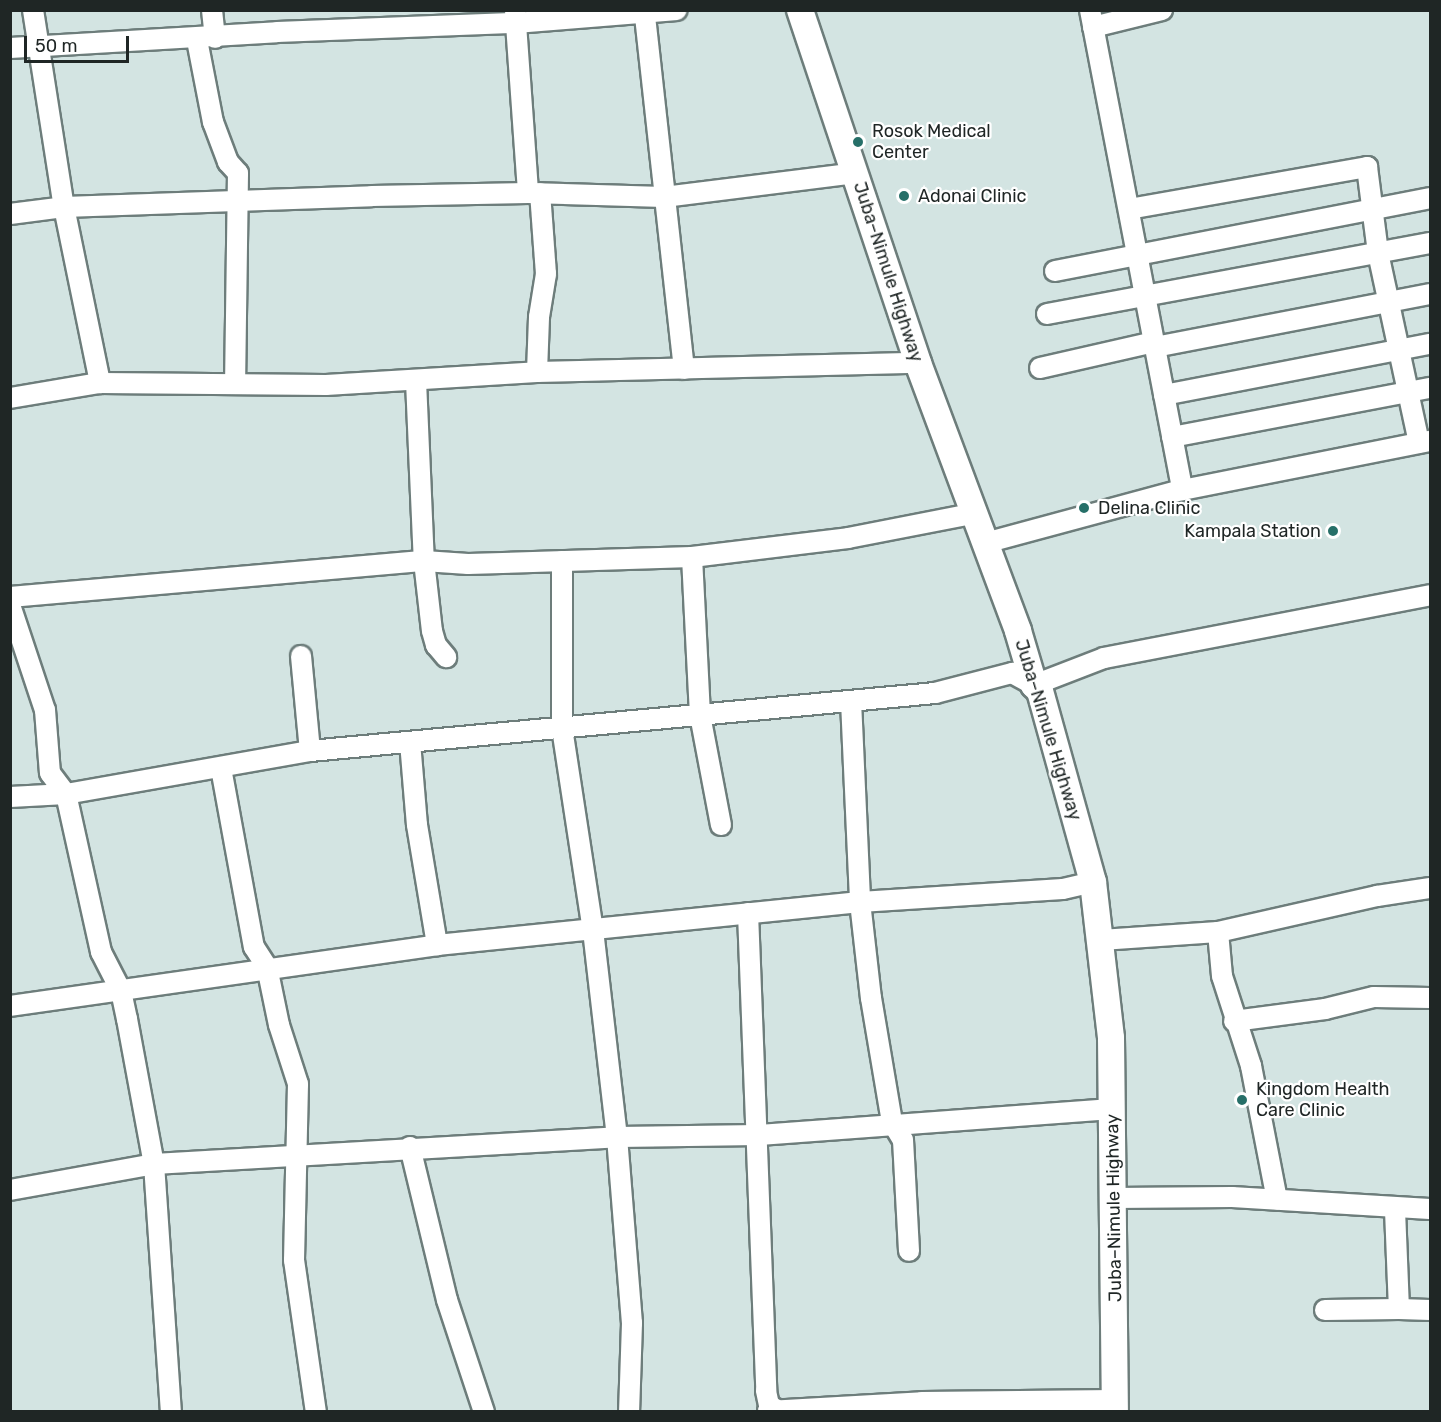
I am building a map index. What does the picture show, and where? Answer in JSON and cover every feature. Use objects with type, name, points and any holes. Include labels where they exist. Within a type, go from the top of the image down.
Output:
[{"type":"main road","name":"Juba–Nimule Highway","points":[[800,10],[971,514],[985,543],[1034,685],[1040,691],[1093,882],[1111,1038],[1115,1406]]},
{"type":"street","points":[[33,10],[64,207],[100,383]]},
{"type":"street","points":[[212,10],[206,39],[213,122],[228,162],[238,173],[240,201],[234,300],[235,382]]},
{"type":"street","points":[[10,48],[206,39],[277,32],[515,17],[645,16],[676,10]]},
{"type":"street","points":[[1162,10],[1092,19],[1182,490]]},
{"type":"street","points":[[645,16],[684,369]]},
{"type":"street","points":[[515,17],[534,193],[546,274],[539,318],[537,372]]},
{"type":"street","points":[[985,543],[1182,490],[1425,442],[1409,392],[1391,302],[1378,253],[1367,167],[1129,209]]},
{"type":"street","points":[[10,214],[64,207],[534,193],[664,197],[856,172]]},
{"type":"street","points":[[1055,271],[1431,198]]},
{"type":"street","points":[[1047,314],[1431,243]]},
{"type":"street","points":[[1040,368],[1155,344],[1431,294]]},
{"type":"street","points":[[1164,395],[1431,344]]},
{"type":"street","points":[[10,398],[100,383],[235,382],[326,385],[537,372],[918,363]]},
{"type":"street","points":[[416,381],[424,561],[432,631],[436,645],[446,657]]},
{"type":"street","points":[[1172,437],[1431,388]]},
{"type":"street","points":[[10,597],[424,561],[562,561],[692,557],[848,538],[971,514]]},
{"type":"street","points":[[692,557],[700,715],[721,825]]},
{"type":"street","points":[[562,561],[562,728],[593,930],[617,1137],[632,1323],[629,1412]]},
{"type":"street","points":[[10,797],[66,794],[310,752],[935,693],[1012,673],[1034,685],[1104,658],[1431,595]]},
{"type":"street","points":[[10,605],[45,710],[50,772],[66,794],[101,952],[121,992],[154,1164],[171,1412]]},
{"type":"street","points":[[301,656],[310,752]]},
{"type":"street","points":[[851,701],[860,902],[871,998],[892,1122],[903,1140],[909,1251]]},
{"type":"street","points":[[410,742],[417,825],[437,945]]},
{"type":"street","points":[[221,768],[254,947],[267,967],[279,1026],[298,1084],[294,1260],[316,1412]]},
{"type":"street","points":[[10,1006],[121,992],[267,967],[437,945],[860,902],[1063,889],[1093,882]]},
{"type":"street","points":[[1101,940],[1218,932],[1377,896],[1431,888]]},
{"type":"street","points":[[748,913],[759,1135],[766,1391],[769,1405],[780,1412]]},
{"type":"street","points":[[1218,932],[1222,976],[1234,1020],[1251,1066],[1276,1200]]},
{"type":"street","points":[[1234,1020],[1325,1009],[1374,997],[1431,998]]},
{"type":"street","points":[[10,1190],[154,1164],[410,1147],[617,1137],[759,1135],[892,1122],[1112,1109]]},
{"type":"street","points":[[410,1147],[447,1300],[484,1412]]},
{"type":"street","points":[[1114,1198],[1276,1200],[1395,1210],[1431,1209]]},
{"type":"street","points":[[1395,1210],[1399,1309]]},
{"type":"street","points":[[1324,1310],[1431,1310]]},
{"type":"street","points":[[765,1412],[922,1402],[1115,1406]]},
{"type":"place","name":"Rosok Medical Center","points":[[858,142]]},
{"type":"place","name":"Adonai Clinic","points":[[904,196]]},
{"type":"place","name":"Delina Clinic","points":[[1084,508]]},
{"type":"place","name":"Kampala Station","points":[[1333,531]]},
{"type":"place","name":"Kingdom Health Care Clinic","points":[[1242,1100]]}]
